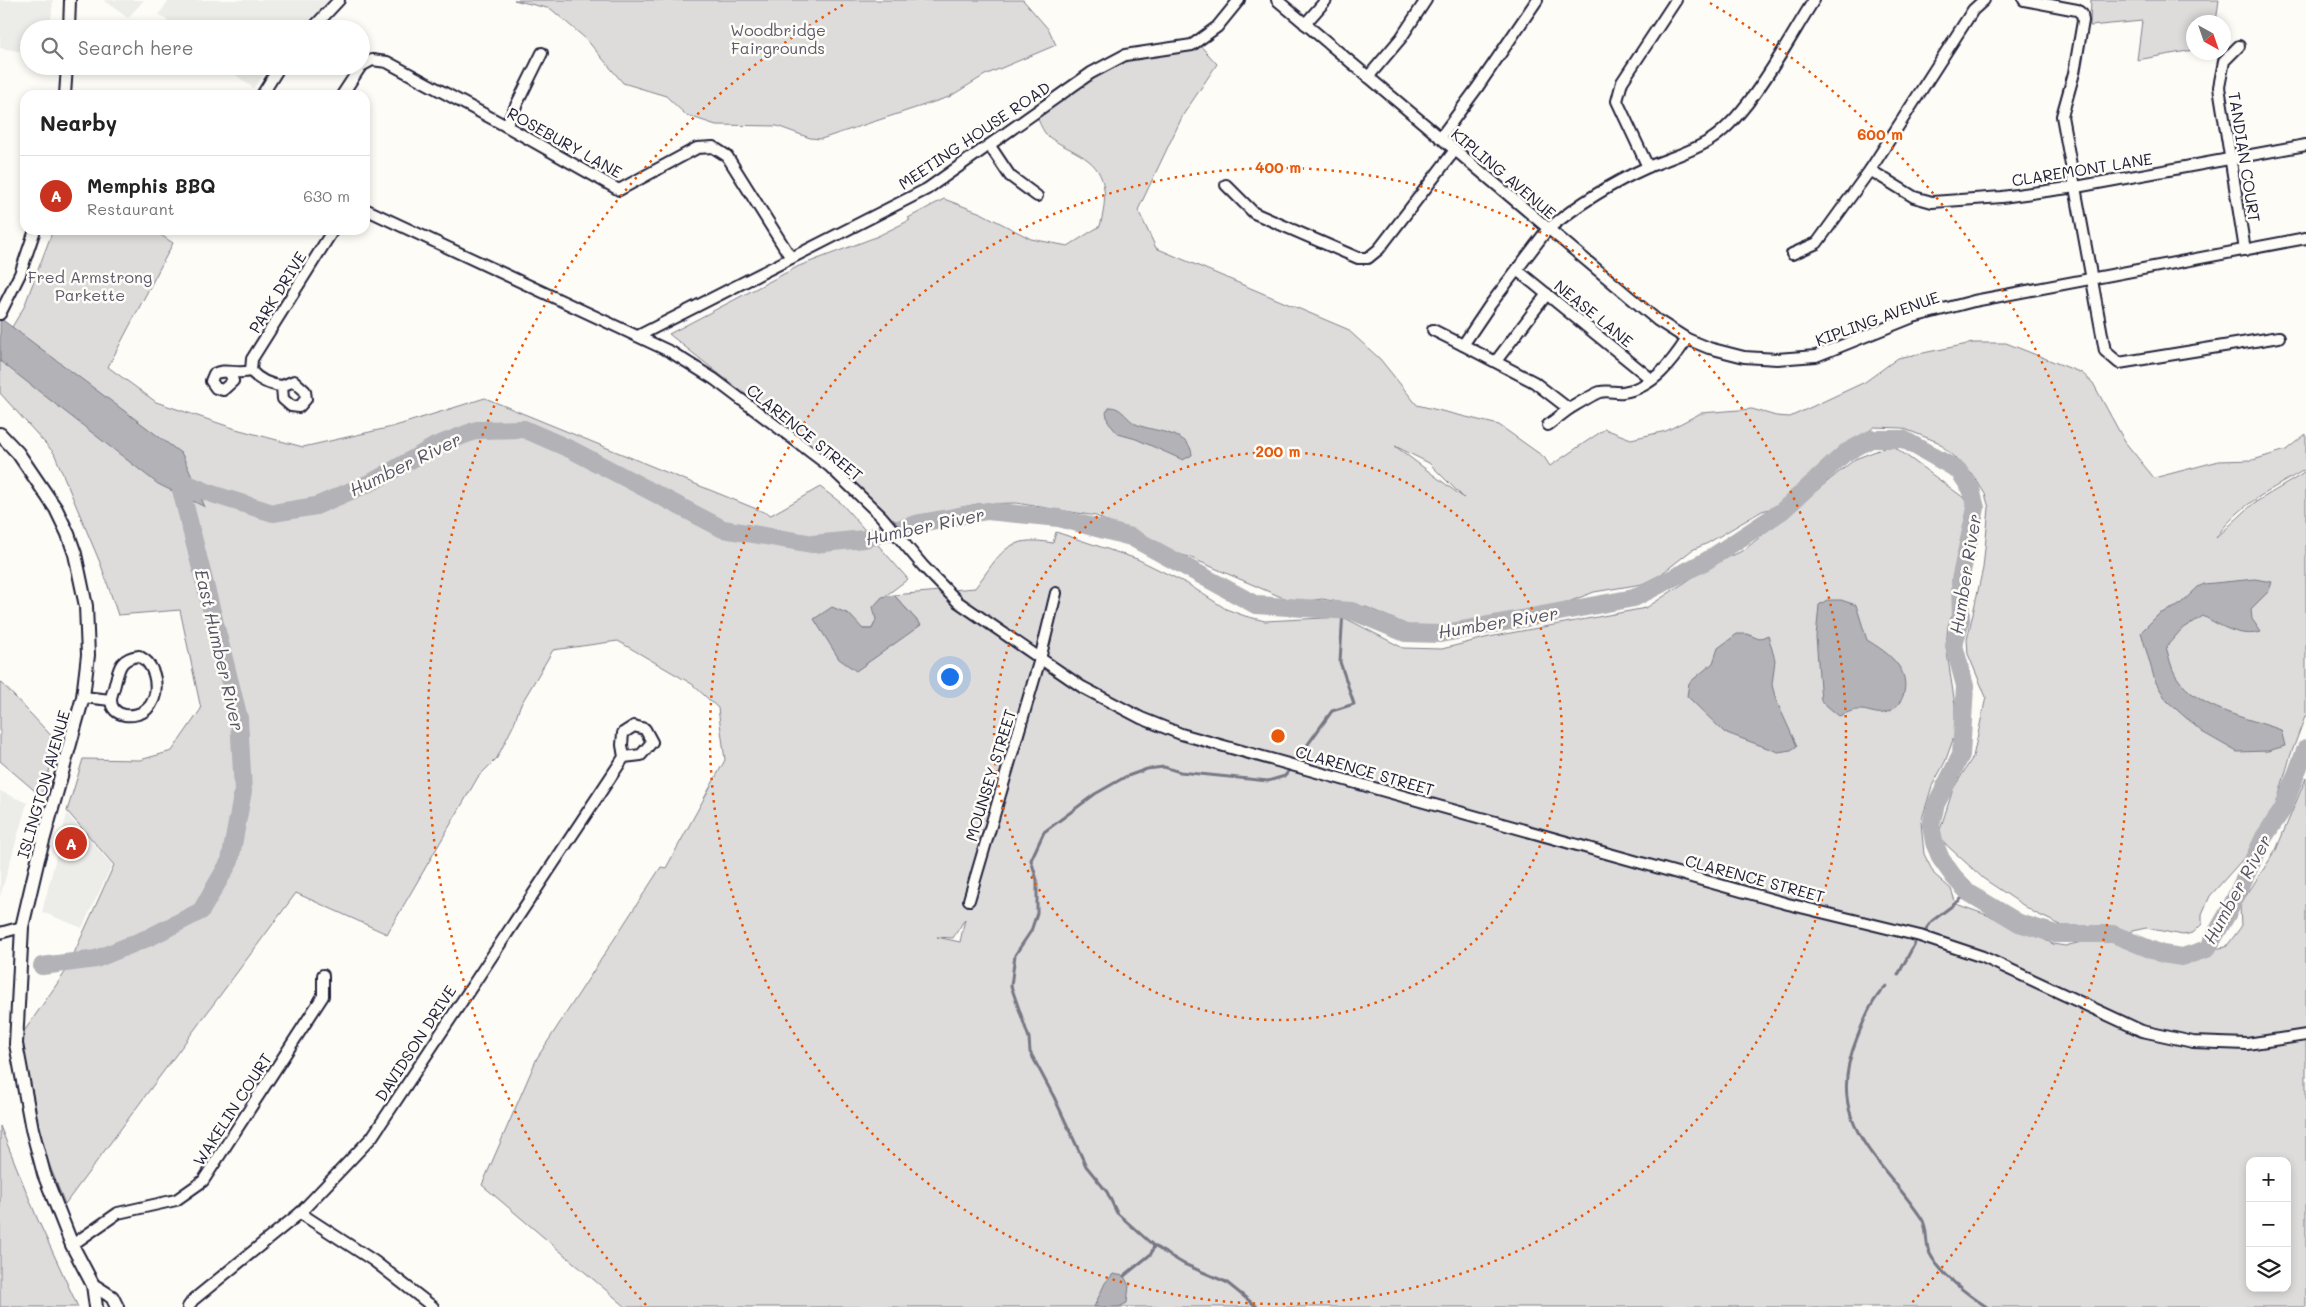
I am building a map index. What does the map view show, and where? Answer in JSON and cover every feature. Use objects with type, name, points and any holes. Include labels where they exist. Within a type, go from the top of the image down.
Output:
[{"type":"main road","name":"ISLINGTON AVENUE","points":[[0,434],[24,461],[56,509],[75,554],[86,606],[88,655],[83,697],[38,859],[22,927],[16,1044],[30,1121],[42,1166],[72,1245],[93,1285],[96,1307]]},
{"type":"main road","name":"ISLINGTON AVENUE","points":[[93,1285],[112,1297],[117,1307]]},
{"type":"street","points":[[69,20],[70,0]]},
{"type":"street","points":[[320,20],[339,0]]},
{"type":"street","name":"MEETING HOUSE ROAD","points":[[638,336],[927,189],[1091,73],[1125,55],[1192,45],[1217,27],[1240,0]]},
{"type":"street","name":"KIPLING AVENUE","points":[[1276,0],[1547,230],[1657,320],[1687,339],[1709,348],[1744,357],[1777,359],[1816,356],[1913,317],[1974,301],[2306,238]]},
{"type":"street","points":[[1305,24],[1326,0]]},
{"type":"street","points":[[1368,77],[1401,38],[1426,0]]},
{"type":"street","points":[[1440,138],[1477,88],[1537,0]]},
{"type":"street","points":[[1648,167],[1618,101],[1622,82],[1676,0]]},
{"type":"street","points":[[1464,345],[1547,230],[1599,193],[1648,167],[1709,142],[1743,112],[1814,0]]},
{"type":"street","points":[[1792,254],[1817,243],[1870,170],[1973,10],[1984,0]]},
{"type":"street","points":[[2024,0],[2076,10],[2082,14],[2083,21],[2074,73],[2062,116],[2105,351],[2120,363],[2279,337]]},
{"type":"street","name":"TANDIAN COURT","points":[[2239,46],[2224,61],[2219,87],[2245,250]]},
{"type":"street","points":[[506,126],[542,53]]},
{"type":"street","name":"ROSEBURY LANE","points":[[370,61],[387,62],[619,190],[697,148],[713,147],[727,156],[791,258]]},
{"type":"street","points":[[65,90],[66,75]]},
{"type":"street","points":[[265,90],[274,75]]},
{"type":"street","name":"ROSEBURY LANE","points":[[345,90],[355,75]]},
{"type":"street","name":"CLAREMONT LANE","points":[[1870,170],[1914,197],[1932,202],[2002,197],[2076,187],[2306,145]]},
{"type":"street","points":[[990,146],[1010,176],[1037,196]]},
{"type":"street","points":[[1226,184],[1254,213],[1358,258],[1368,258],[1379,249],[1455,150]]},
{"type":"street","name":"CLARENCE STREET","points":[[370,211],[671,352],[726,389],[829,466],[881,516],[958,602],[1082,687],[1141,718],[1181,734],[1788,904],[1920,936],[1983,957],[2142,1031],[2193,1042],[2247,1044],[2306,1035]]},
{"type":"street","points":[[0,314],[20,274],[33,235]]},
{"type":"street","name":"PARK DRIVE","points":[[251,371],[252,359],[330,235]]},
{"type":"street","name":"NEASE LANE","points":[[1517,270],[1651,379]]},
{"type":"street","points":[[1496,361],[1547,294]]},
{"type":"street","points":[[1433,330],[1534,382],[1569,408]]},
{"type":"street","points":[[1548,425],[1569,408],[1599,392],[1623,392],[1662,373],[1672,363],[1687,339]]},
{"type":"street","points":[[230,373],[240,374],[251,371],[270,385],[282,386]]},
{"type":"street","name":"MOUNSEY STREET","points":[[969,900],[1040,659],[1056,593]]},
{"type":"street","points":[[139,656],[148,663],[157,687],[153,701],[146,710],[134,716],[123,716],[115,710],[111,700],[120,664],[128,657],[139,656]]},
{"type":"street","name":"ISLINGTON AVENUE","points":[[83,697],[111,700]]},
{"type":"street","name":"DAVIDSON DRIVE","points":[[188,1307],[193,1300],[300,1213],[372,1137],[624,757]]},
{"type":"street","points":[[0,933],[22,927]]},
{"type":"street","name":"WAKELIN COURT","points":[[72,1245],[118,1213],[176,1200],[203,1181],[323,996],[323,975]]},
{"type":"street","points":[[300,1213],[374,1261],[433,1307]]},
{"type":"shaded area","points":[[0,0],[53,0],[51,20],[20,20],[20,51],[0,48]]},
{"type":"shaded area","points":[[103,0],[144,0],[128,18]]},
{"type":"shaded area","points":[[169,0],[335,0],[339,12],[320,11],[312,20],[166,20],[159,14]]},
{"type":"shaded area","points":[[236,75],[264,75],[253,88]]},
{"type":"shaded area","points":[[0,318],[182,454],[205,507],[158,484],[0,361]]},
{"type":"shaded area","points":[[1110,407],[1118,409],[1138,425],[1179,437],[1190,447],[1192,455],[1183,460],[1136,439],[1118,434],[1108,422],[1106,412]]},
{"type":"shaded area","points":[[2255,579],[2272,582],[2269,591],[2251,609],[2252,619],[2261,632],[2238,632],[2203,616],[2181,630],[2166,647],[2176,676],[2185,688],[2197,697],[2224,711],[2281,730],[2285,746],[2268,751],[2237,752],[2202,732],[2167,701],[2155,681],[2141,632],[2159,614],[2178,606],[2198,587],[2204,584]]},
{"type":"shaded area","points":[[894,595],[921,625],[856,671],[839,659],[814,619],[832,607],[849,614],[863,629],[872,629],[876,620],[873,607],[882,597]]},
{"type":"shaded area","points":[[1827,600],[1841,600],[1856,605],[1867,640],[1890,656],[1901,670],[1905,686],[1903,696],[1900,702],[1890,711],[1874,713],[1856,710],[1839,716],[1821,701],[1816,637],[1819,605]]},
{"type":"shaded area","points":[[1737,634],[1747,634],[1759,639],[1768,635],[1775,660],[1772,685],[1776,700],[1797,746],[1791,750],[1778,752],[1724,732],[1687,696],[1689,683],[1713,663],[1718,648]]},
{"type":"shaded area","points":[[0,791],[27,803],[0,897]]},
{"type":"shaded area","points":[[67,814],[112,865],[82,928],[42,912]]},
{"type":"shaded area","points":[[1113,1274],[1124,1276],[1129,1286],[1127,1303],[1119,1307],[1094,1307],[1105,1283]]},
{"type":"green space","name":"Woodbridge Fairgrounds","points":[[514,0],[1023,0],[1049,30],[1056,45],[985,75],[949,97],[821,139],[810,138],[777,126],[716,125],[686,115],[666,96],[623,83],[586,39],[551,9]]},
{"type":"green space","points":[[2091,0],[2219,0],[2217,15],[2186,15],[2186,51],[2137,60],[2142,21],[2090,26]]},
{"type":"green space","points":[[1197,42],[1217,64],[1183,115],[1138,210],[1156,248],[1347,329],[1380,359],[1417,405],[1499,425],[1544,457],[1550,466],[1605,429],[1631,439],[1666,431],[1701,413],[1752,409],[1776,416],[1790,417],[1865,382],[1898,358],[1973,343],[2006,343],[2082,373],[2093,383],[2125,442],[2154,478],[2219,461],[2253,460],[2286,450],[2306,434],[2306,469],[2246,506],[2225,526],[2216,538],[2254,503],[2306,472],[2306,714],[2290,757],[2274,812],[2250,851],[2210,896],[2202,914],[2202,924],[2193,933],[2183,935],[2146,928],[2123,933],[2102,928],[2065,927],[2035,913],[1984,879],[1942,841],[1940,830],[1953,789],[1973,757],[1986,697],[1968,654],[1967,640],[1983,568],[1989,508],[1985,494],[1973,475],[1938,442],[1902,428],[1874,427],[1777,507],[1762,511],[1708,543],[1692,550],[1660,575],[1642,584],[1594,592],[1558,606],[1424,632],[1366,607],[1322,599],[1300,602],[1281,597],[1189,557],[1162,549],[1096,516],[1016,503],[977,504],[895,521],[833,465],[669,334],[799,266],[876,237],[910,220],[908,218],[944,199],[981,213],[1031,239],[1068,246],[1100,226],[1104,209],[1103,183],[1095,167],[1089,161],[1047,135],[1034,110],[1116,57]],"holes":[[[1395,446],[1429,463],[1464,498]]]},
{"type":"green space","name":"Fred Armstrong Parkette","points":[[51,235],[161,235],[173,243],[108,367],[156,402],[236,429],[303,447],[392,427],[485,398],[771,515],[820,487],[841,503],[908,579],[880,600],[872,629],[863,629],[830,637],[921,625],[894,595],[975,588],[998,556],[1006,549],[1024,541],[1053,543],[1056,532],[1137,559],[1186,583],[1226,609],[1245,616],[1265,621],[1343,617],[1403,648],[1442,649],[1489,637],[1646,608],[1710,566],[1744,550],[1855,459],[1892,445],[1964,498],[1973,517],[1958,600],[1948,626],[1946,646],[1955,705],[1955,734],[1945,762],[1932,786],[1921,822],[1924,854],[1934,874],[1951,889],[1956,904],[2018,926],[2053,944],[2065,946],[2098,938],[2123,944],[2150,958],[2226,947],[2241,927],[2240,905],[2276,850],[2306,778],[2306,1307],[626,1307],[482,1185],[537,1058],[661,867],[666,868],[725,760],[718,708],[692,684],[618,641],[553,650],[520,706],[514,724],[497,758],[478,777],[387,934],[296,893],[65,1204],[42,1146],[18,1040],[66,971],[114,865],[67,811],[83,759],[140,760],[172,751],[201,709],[180,610],[118,615],[101,565],[54,453],[0,393],[0,347],[24,307]],"holes":[[[965,919],[960,942],[937,937],[953,938]]]},
{"type":"green space","points":[[0,681],[58,743],[41,796],[0,761]]},
{"type":"green space","points":[[0,1126],[37,1218],[78,1307],[0,1307]]},
{"type":"waterway","name":"Humber River","points":[[176,479],[212,494],[273,513],[316,506],[374,481],[435,446],[477,430],[524,429],[572,450],[723,529],[813,544],[864,539],[920,523],[987,511],[1059,518],[1131,537],[1256,605],[1352,611],[1405,633],[1440,634],[1634,598],[1706,561],[1782,511],[1845,453],[1871,439],[1903,439],[1958,470],[1971,489],[1976,508],[1960,580],[1961,620],[1954,645],[1965,686],[1961,755],[1936,804],[1931,825],[1934,842],[1941,859],[1969,893],[2019,923],[2056,934],[2113,934],[2162,954],[2182,957],[2207,949],[2229,911],[2264,837],[2283,809],[2306,748]]},
{"type":"waterway","name":"East Humber River","points":[[42,966],[96,959],[150,937],[201,911],[230,861],[243,791],[239,718],[179,482]]},
{"type":"waterway","points":[[1257,1307],[1226,1282],[1184,1264],[1154,1246],[1117,1213],[1107,1192],[1086,1166],[1054,1097],[1030,1052],[1029,1038],[1011,986],[1015,955],[1031,931],[1037,913],[1037,880],[1031,860],[1044,832],[1095,794],[1125,777],[1147,769],[1164,767],[1180,772],[1268,781],[1285,776],[1332,711],[1354,704],[1340,662],[1343,610]]},
{"type":"waterway","points":[[1926,929],[1932,921],[1969,893]]},
{"type":"waterway","points":[[1898,975],[1915,943]]},
{"type":"waterway","points":[[1886,986],[1872,1004],[1857,1038],[1848,1068],[1846,1093],[1851,1116],[1861,1137],[1874,1156],[1922,1219],[1929,1252],[1934,1260],[1955,1283],[1987,1307]]},
{"type":"waterway","points":[[1124,1276],[1151,1254],[1154,1246]]},
{"type":"place","name":"Memphis BBQ","points":[[71,843]]}]
